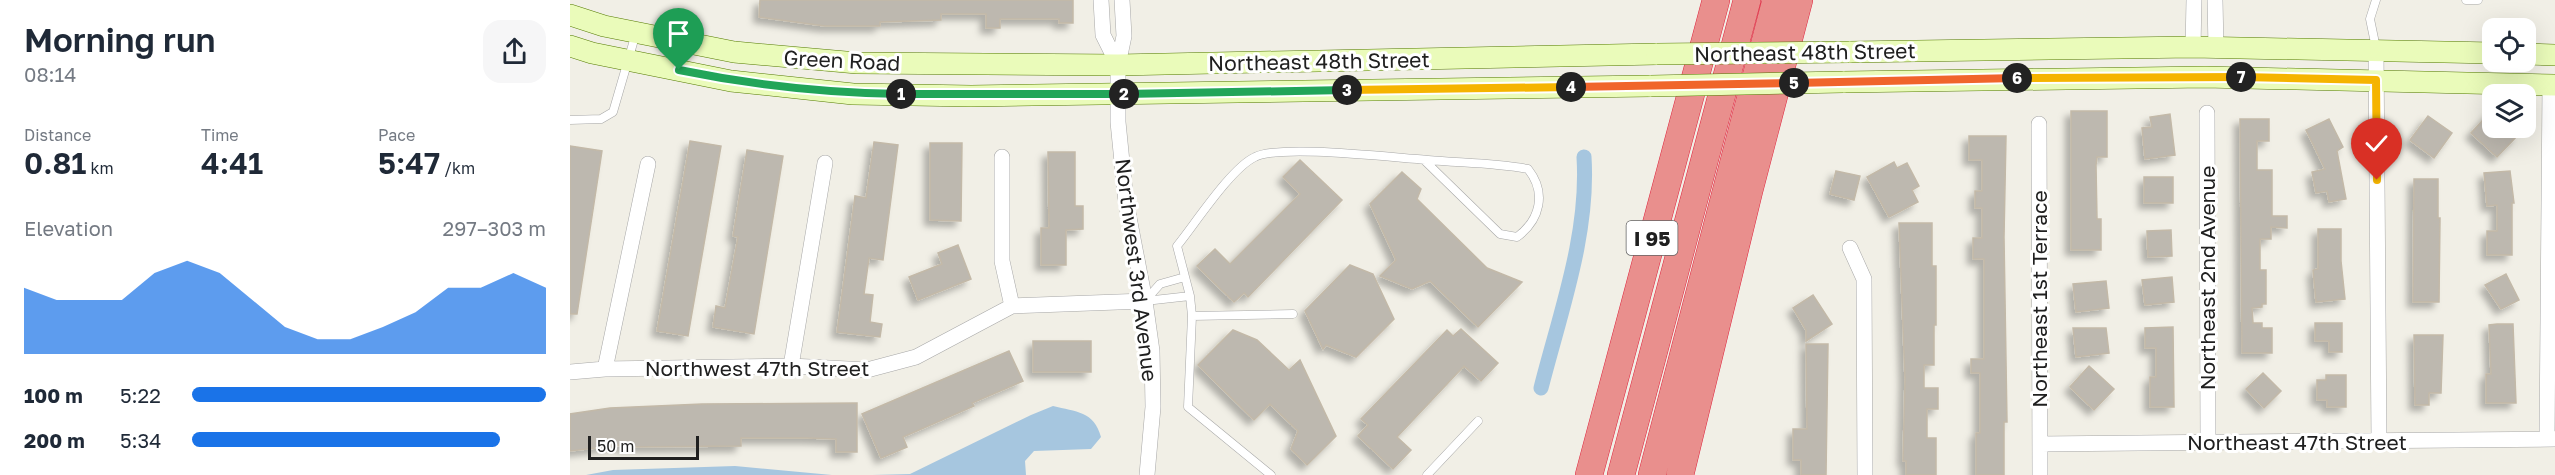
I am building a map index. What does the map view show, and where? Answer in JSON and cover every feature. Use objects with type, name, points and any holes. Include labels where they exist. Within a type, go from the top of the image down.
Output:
[{"type":"highway","name":"I 95","points":[[1589,475],[1716,0]]},
{"type":"highway","points":[[1621,475],[1747,0]]},
{"type":"highway","points":[[1652,475],[1776,0]]},
{"type":"highway","points":[[1680,475],[1749,191],[1799,0]]},
{"type":"main road","name":"Green Road","points":[[570,15],[604,26],[734,52],[857,63],[1118,65]]},
{"type":"main road","name":"Green Road","points":[[570,46],[731,81],[853,94],[972,96],[1118,94]]},
{"type":"main road","name":"Northeast 48th Street","points":[[1118,65],[1657,54],[2193,47],[2482,53]]},
{"type":"main road","points":[[2536,54],[2555,55]]},
{"type":"main road","name":"Northeast 48th Street","points":[[1118,94],[2193,77],[2553,85]]},
{"type":"street","points":[[1101,0],[1103,35],[1118,65]]},
{"type":"street","name":"Northwest 3rd Avenue","points":[[1122,0],[1124,36],[1118,65],[1118,94],[1126,202],[1152,351],[1153,407],[1147,475]]},
{"type":"street","points":[[2193,47],[2194,0]]},
{"type":"street","points":[[2215,0],[2216,48]]},
{"type":"street","points":[[2376,50],[2379,441]]},
{"type":"street","points":[[2551,439],[2553,85]]},
{"type":"street","name":"Northeast 2nd Avenue","points":[[2207,113],[2208,442]]},
{"type":"street","name":"Northeast 1st Terrace","points":[[2039,123],[2040,475]]},
{"type":"street","points":[[1002,157],[1002,261],[1012,306]]},
{"type":"street","points":[[792,366],[825,163]]},
{"type":"street","points":[[605,369],[648,164]]},
{"type":"street","points":[[1850,248],[1864,279],[1865,475]]},
{"type":"street","name":"Northwest 47th Street","points":[[570,372],[605,369],[792,366],[867,370],[916,357],[1012,306],[1145,301]]},
{"type":"street","name":"Northeast 47th Street","points":[[2040,444],[2551,439]]},
{"type":"lane","points":[[2376,0],[2370,19],[2376,50]]},
{"type":"lane","points":[[2466,0],[2478,0]]},
{"type":"lane","points":[[570,120],[601,119],[613,112],[636,32]]},
{"type":"lane","points":[[1271,475],[1188,407],[1192,316],[1190,296],[1177,246],[1238,169],[1256,156],[1281,152],[1424,160],[1509,165],[1528,169],[1536,178],[1540,205],[1530,227],[1517,237],[1500,234],[1424,160]]},
{"type":"lane","points":[[1145,301],[1160,284],[1185,277]]},
{"type":"lane","points":[[1145,301],[1190,296]]},
{"type":"lane","points":[[1192,316],[1293,314]]},
{"type":"lane","points":[[1428,475],[1478,422]]},
{"type":"water","points":[[1053,406],[1083,414],[1094,422],[1101,437],[1091,449],[1034,451],[1025,461],[1026,475],[872,475],[910,474]]},
{"type":"water","points":[[735,466],[832,475],[586,475],[613,470]]},
{"type":"building","points":[[760,0],[1073,0],[1073,23],[1059,23],[1059,19],[1000,19],[1000,28],[986,28],[986,14],[941,14],[941,20],[880,22],[880,26],[825,26],[759,17]]},
{"type":"building","points":[[2071,111],[2107,111],[2107,157],[2097,157],[2096,165],[2097,219],[2101,219],[2101,250],[2071,250]]},
{"type":"building","points":[[2170,114],[2175,155],[2145,159],[2142,128],[2152,127],[2150,117]]},
{"type":"building","points":[[2428,116],[2452,133],[2434,158],[2410,140]]},
{"type":"building","points":[[2240,119],[2269,119],[2269,141],[2257,141],[2257,170],[2272,170],[2272,216],[2287,216],[2287,228],[2271,227],[2271,239],[2260,239],[2260,270],[2266,270],[2266,304],[2252,308],[2253,323],[2262,323],[2262,328],[2272,328],[2272,353],[2242,353]]},
{"type":"building","points":[[2329,119],[2343,147],[2337,151],[2346,199],[2329,202],[2327,191],[2316,193],[2312,172],[2325,169],[2306,130]]},
{"type":"building","points":[[2482,121],[2482,138],[2515,138],[2497,157],[2471,133]]},
{"type":"building","points":[[1969,136],[2006,136],[2004,237],[2007,422],[2004,422],[2004,475],[1976,475],[1976,433],[1980,433],[1980,373],[1971,373],[1971,359],[1984,359],[1984,259],[1973,259],[1973,238],[1982,238],[1982,208],[1975,208],[1975,191],[1982,191],[1982,160],[1969,160]]},
{"type":"building","points":[[690,141],[721,146],[688,336],[657,331]]},
{"type":"building","points":[[874,142],[898,145],[883,260],[869,258],[864,294],[873,295],[870,322],[882,324],[880,337],[837,332],[855,196],[866,198]]},
{"type":"building","points":[[930,143],[962,143],[961,221],[930,220]]},
{"type":"building","points":[[570,146],[602,151],[577,314],[570,314]]},
{"type":"building","points":[[747,150],[783,156],[754,334],[713,327],[716,306],[725,308],[738,237],[733,236]]},
{"type":"building","points":[[1048,152],[1075,152],[1075,206],[1083,206],[1083,229],[1066,230],[1066,265],[1041,265],[1041,228],[1049,228]]},
{"type":"building","points":[[1300,160],[1342,200],[1248,297],[1244,293],[1234,302],[1197,266],[1215,249],[1230,264],[1300,194],[1283,177]]},
{"type":"building","points":[[1894,162],[1897,168],[1907,163],[1919,186],[1912,190],[1918,202],[1889,217],[1867,177]]},
{"type":"building","points":[[1836,171],[1860,176],[1854,200],[1830,194]]},
{"type":"building","points":[[2510,171],[2514,203],[2512,203],[2512,255],[2487,255],[2487,231],[2497,231],[2497,205],[2487,206],[2484,173]]},
{"type":"building","points":[[1402,172],[1421,189],[1417,199],[1487,268],[1522,282],[1478,327],[1430,281],[1412,289],[1380,276],[1396,260],[1370,204]]},
{"type":"building","points":[[2144,177],[2173,177],[2173,203],[2144,203]]},
{"type":"building","points":[[2414,179],[2438,179],[2439,302],[2413,302]]},
{"type":"building","points":[[1899,223],[1932,223],[1932,266],[1936,266],[1936,325],[1934,325],[1934,365],[1924,365],[1924,388],[1938,388],[1938,409],[1927,409],[1927,438],[1936,438],[1936,475],[1906,475],[1906,461],[1903,461],[1905,379]]},
{"type":"building","points":[[2318,229],[2341,229],[2341,261],[2345,299],[2316,302],[2313,270],[2318,269]]},
{"type":"building","points":[[2171,230],[2172,256],[2148,257],[2147,231]]},
{"type":"building","points":[[958,245],[971,279],[918,300],[909,277],[942,264],[938,253]]},
{"type":"building","points":[[1350,265],[1373,274],[1394,319],[1356,357],[1326,345],[1323,349],[1305,311]]},
{"type":"building","points":[[2506,274],[2519,300],[2501,309],[2485,285]]},
{"type":"building","points":[[2172,277],[2174,302],[2145,305],[2142,280]]},
{"type":"building","points":[[2106,281],[2109,308],[2076,312],[2073,284]]},
{"type":"building","points":[[1813,295],[1832,324],[1806,341],[1806,330],[1793,308]]},
{"type":"building","points":[[2315,323],[2342,323],[2342,352],[2329,352],[2329,341],[2315,341]]},
{"type":"building","points":[[2513,324],[2516,403],[2486,403],[2486,374],[2491,374],[2489,325]]},
{"type":"building","points":[[2173,327],[2174,407],[2150,407],[2150,377],[2156,377],[2156,348],[2145,348],[2145,328]]},
{"type":"building","points":[[2073,328],[2106,328],[2109,353],[2076,357]]},
{"type":"building","points":[[1461,329],[1498,363],[1481,381],[1464,366],[1397,437],[1411,450],[1393,469],[1358,436],[1368,425],[1361,419],[1447,330],[1453,336]]},
{"type":"building","points":[[1233,330],[1257,340],[1289,370],[1300,360],[1336,436],[1307,465],[1291,449],[1298,431],[1270,404],[1254,420],[1198,365]]},
{"type":"building","points":[[2414,335],[2443,335],[2441,393],[2429,393],[2429,405],[2415,405]]},
{"type":"building","points":[[1033,341],[1091,341],[1091,372],[1033,372]]},
{"type":"building","points":[[1806,344],[1828,344],[1826,475],[1801,475],[1801,460],[1793,460],[1793,429],[1807,429]]},
{"type":"building","points":[[1009,351],[1023,381],[972,403],[974,406],[903,437],[907,447],[881,458],[862,414]]},
{"type":"building","points":[[2089,366],[2114,389],[2094,410],[2070,387]]},
{"type":"building","points":[[2263,373],[2281,391],[2264,408],[2246,389]]},
{"type":"building","points":[[2326,375],[2346,375],[2346,407],[2327,407],[2327,400],[2317,400],[2317,380],[2326,380]]},
{"type":"building","points":[[857,403],[857,452],[836,452],[836,439],[808,438],[741,438],[741,446],[622,447],[622,445],[570,451],[570,414],[610,408],[702,404]]},
{"type":"waterway","points":[[1541,388],[1578,245],[1584,186],[1584,157]]},
{"type":"route","points":[[679,70],[731,81],[853,94],[972,96],[2039,78],[2205,77],[2376,80],[2377,180]]}]
